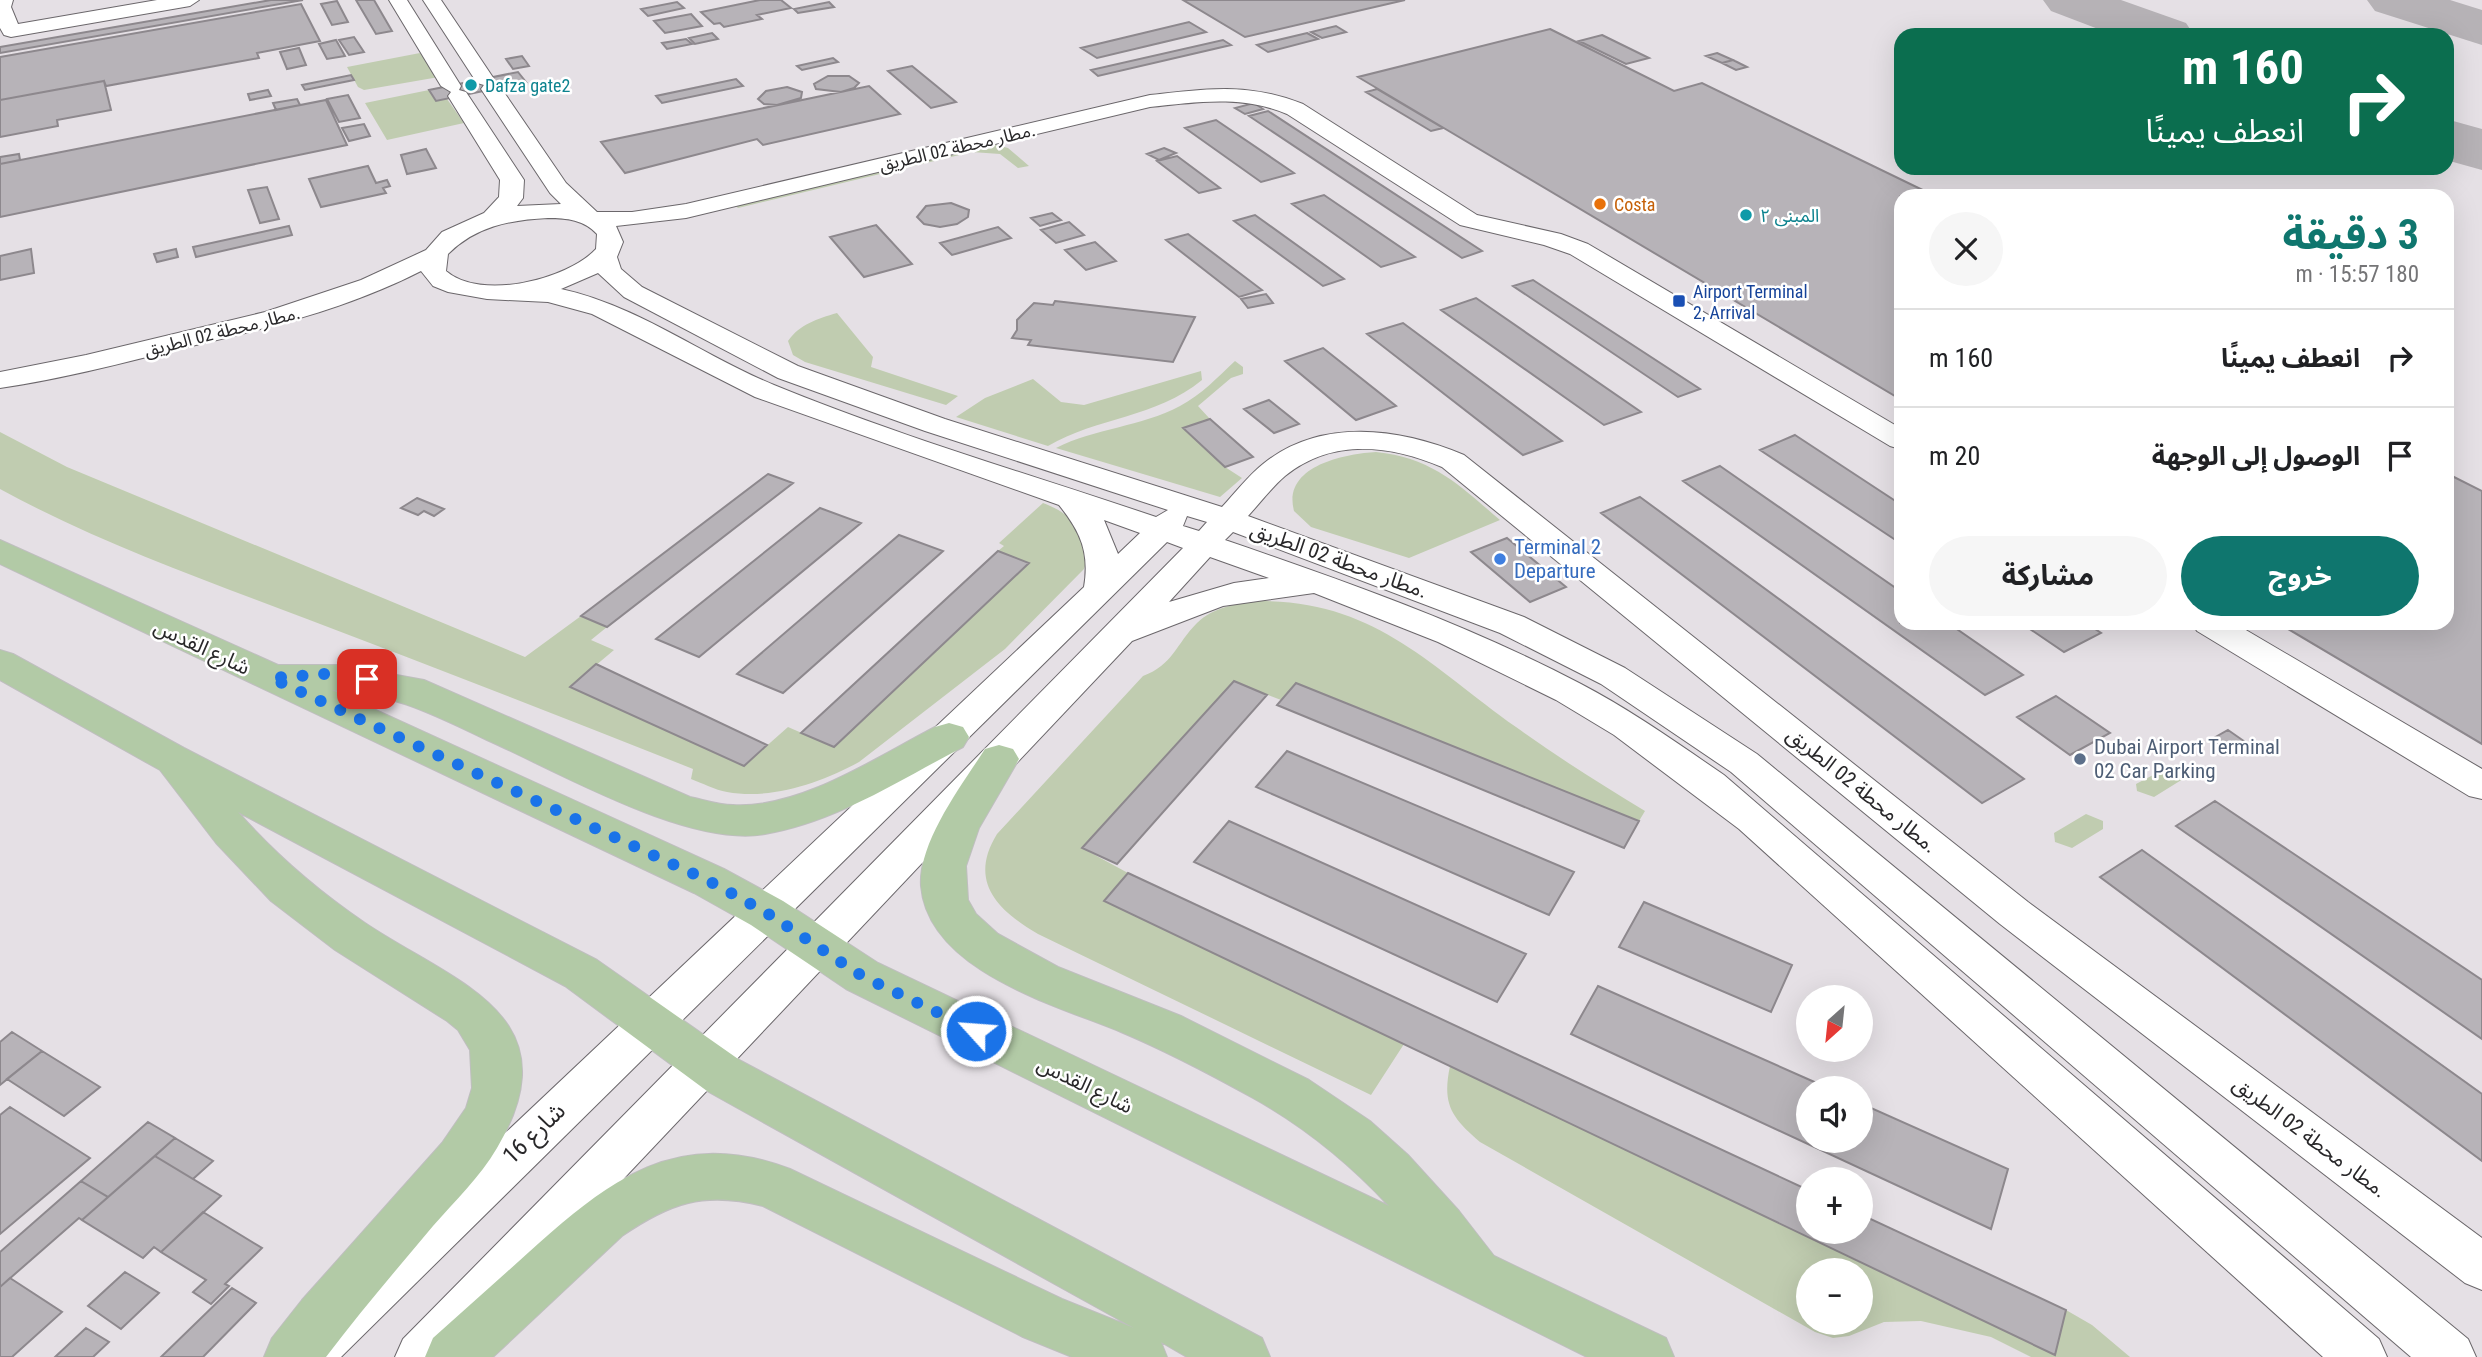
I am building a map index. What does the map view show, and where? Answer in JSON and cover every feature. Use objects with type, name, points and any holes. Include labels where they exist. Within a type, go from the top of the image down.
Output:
[{"type":"main road","name":"شارع القدس","points":[[0,551],[709,881],[767,913],[862,976],[1646,1357]]},
{"type":"main road","points":[[0,663],[170,758],[581,972],[703,1062],[754,1093],[1242,1357]]},
{"type":"main road","points":[[271,678],[325,674],[367,679],[410,689],[682,811],[733,821],[765,819],[819,804],[949,737]]},
{"type":"main road","points":[[170,758],[220,819],[285,887],[332,926],[464,1007],[480,1021],[491,1038],[497,1057],[494,1101],[470,1146],[338,1298],[292,1357]]},
{"type":"main road","points":[[999,758],[948,849],[942,874],[946,901],[957,926],[982,948],[1017,968],[1162,1029],[1284,1092],[1330,1120],[1374,1154],[1414,1193],[1479,1276]]},
{"type":"main road","points":[[453,1357],[603,1219],[626,1203],[679,1178],[709,1175],[742,1176],[772,1185],[1044,1318],[1139,1357]]},
{"type":"street","points":[[4,0],[1,7],[11,31],[191,0]]},
{"type":"street","points":[[9,0],[23,6],[46,25]]},
{"type":"street","points":[[398,0],[512,180],[511,198],[492,219]]},
{"type":"street","points":[[432,0],[558,188],[591,217],[605,225],[612,239],[604,256],[570,278],[519,291],[478,291],[449,284],[434,271],[434,255]]},
{"type":"street","points":[[426,45],[457,39]]},
{"type":"street","name":"مطار محطة 02 الطريق.","points":[[0,380],[62,370],[310,309],[375,285],[434,255],[453,236],[492,219],[536,211],[632,219],[686,211],[1150,101],[1206,93],[1252,96],[1295,109],[1469,220],[1552,239],[1579,249],[1894,436]]},
{"type":"street","points":[[463,103],[496,97]]},
{"type":"street","name":"مطار محطة 02 الطريق.","points":[[604,256],[610,272],[633,292],[788,372],[908,416],[1186,505],[1216,532],[1332,588],[1450,634],[1509,662],[1627,726],[1712,785],[2361,1357]]},
{"type":"street","name":"مطار محطة 02 الطريق.","points":[[519,291],[561,294],[597,304],[760,390],[1160,530],[1216,532],[1512,625],[1612,676],[1703,733],[1744,763],[2451,1357]]},
{"type":"street","name":"مطار محطة 02 الطريق.","points":[[817,947],[1288,459],[1330,442],[1382,440],[1408,443],[1452,461],[2014,913],[2482,1266]]},
{"type":"street","points":[[1071,500],[1099,537],[1104,552],[1100,587]]},
{"type":"street","points":[[767,913],[1186,505]]},
{"type":"street","points":[[1115,637],[1196,600],[1231,592],[1281,586],[1332,588]]},
{"type":"street","points":[[2221,630],[2482,786]]},
{"type":"street","name":"شارع 16","points":[[305,1357],[767,913]]},
{"type":"street","points":[[421,1357],[703,1062],[817,947]]},
{"type":"green space","points":[[420,53],[439,77],[364,90],[358,87],[347,67]]},
{"type":"green space","points":[[429,90],[436,101],[447,99],[464,123],[387,140],[365,103]]},
{"type":"green space","points":[[993,144],[1008,148],[1029,166],[1018,168],[1000,154],[972,152],[738,208],[733,203]]},
{"type":"green space","points":[[837,313],[873,357],[871,367],[958,396],[946,405],[805,362],[793,355],[788,341],[798,330]]},
{"type":"green space","points":[[1235,361],[1243,367],[1243,374],[1231,378],[1198,406],[1210,419],[1184,428],[1225,467],[1242,478],[1220,497],[1056,448],[1086,436],[1150,419],[1180,406],[1202,391]]},
{"type":"green space","points":[[1201,371],[1202,380],[1184,393],[1146,410],[1067,436],[1048,446],[956,417],[985,398],[1033,379],[1061,402],[1084,405]]},
{"type":"green space","points":[[0,432],[67,467],[525,657],[581,616],[607,627],[591,640],[614,650],[570,687],[744,766],[788,727],[834,747],[1028,563],[998,551],[1004,546],[999,543],[1043,503],[1063,513],[1079,528],[1087,547],[1087,557],[1084,569],[1005,649],[859,762],[828,777],[795,788],[744,794],[713,788],[691,779],[693,769],[151,559],[37,508],[0,489]]},
{"type":"green space","points":[[1376,452],[1414,460],[1444,475],[1500,520],[1409,558],[1311,527],[1294,511],[1293,496],[1297,483],[1306,473],[1333,460]]},
{"type":"green space","points":[[1260,601],[1300,604],[1336,612],[1399,641],[1532,738],[1645,811],[1639,821],[1296,684],[1281,700],[1234,682],[1082,848],[1128,873],[1105,900],[1404,1044],[1371,1095],[1038,934],[999,904],[986,880],[985,866],[997,834],[1143,676],[1168,660],[1203,618],[1227,607]]},
{"type":"green space","points":[[2172,765],[2183,772],[2183,779],[2154,797],[2137,791],[2136,784]]},
{"type":"green space","points":[[2086,814],[2103,821],[2103,829],[2072,848],[2055,842],[2054,833]]},
{"type":"green space","points":[[1450,1066],[1796,1231],[1796,1244],[1823,1244],[1853,1258],[1796,1258],[1796,1321],[1480,1142],[1456,1117],[1448,1100]]},
{"type":"green space","points":[[1873,1268],[2054,1354],[2066,1310],[2092,1325],[2130,1357],[2031,1357],[1991,1337],[1921,1321],[1884,1322],[1873,1326]]},
{"type":"green space","points":[[1824,1335],[1852,1335],[1849,1336],[1833,1338]]},
{"type":"building","points":[[271,0],[303,0],[0,53],[0,47]]},
{"type":"building","points":[[356,0],[374,0],[392,31],[376,34]]},
{"type":"building","points":[[760,0],[781,0],[791,8],[757,15],[762,19],[724,27],[720,23],[714,24],[701,12]]},
{"type":"building","points":[[1183,0],[1405,0],[1245,37]]},
{"type":"building","points":[[337,1],[348,22],[332,25],[321,4]]},
{"type":"building","points":[[677,2],[684,8],[648,16],[641,9]]},
{"type":"building","points":[[829,2],[834,7],[798,13],[794,9]]},
{"type":"building","points":[[301,4],[320,41],[257,53],[259,58],[106,86],[104,81],[0,100],[0,57]]},
{"type":"building","points":[[691,14],[702,26],[665,33],[654,21]]},
{"type":"building","points":[[1189,22],[1206,32],[1097,58],[1081,48]]},
{"type":"building","points":[[1336,26],[1346,32],[1322,38],[1311,32]]},
{"type":"building","name":"المبنى ٢","points":[[1550,29],[1674,91],[1702,83],[1921,189],[1894,189],[1894,395],[1358,77]]},
{"type":"building","points":[[712,33],[718,39],[695,44],[689,38]]},
{"type":"building","points":[[1307,33],[1318,39],[1268,52],[1257,45]]},
{"type":"building","points":[[1602,35],[1649,58],[1626,64],[1579,41]]},
{"type":"building","points":[[354,37],[364,52],[349,55],[339,40]]},
{"type":"building","points":[[686,39],[692,44],[667,49],[662,43]]},
{"type":"building","points":[[336,40],[345,56],[327,59],[319,44]]},
{"type":"building","points":[[1223,40],[1231,45],[1098,76],[1091,70]]},
{"type":"building","points":[[299,48],[306,65],[287,69],[280,52]]},
{"type":"building","points":[[1717,53],[1733,60],[1722,63],[1706,56]]},
{"type":"building","points":[[522,56],[529,66],[513,69],[506,59]]},
{"type":"building","points":[[833,58],[838,62],[802,70],[797,66]]},
{"type":"building","points":[[1733,60],[1747,67],[1736,70],[1722,63]]},
{"type":"building","points":[[912,66],[956,102],[931,108],[888,71]]},
{"type":"building","points":[[518,72],[526,82],[436,101],[429,90]]},
{"type":"building","points":[[351,75],[354,80],[305,90],[302,85]]},
{"type":"building","points":[[828,76],[849,76],[859,83],[854,88],[841,92],[816,89],[814,84]]},
{"type":"building","points":[[736,79],[743,86],[662,103],[656,96]]},
{"type":"building","points":[[104,81],[111,110],[57,120],[58,126],[0,137],[0,100]]},
{"type":"building","points":[[869,86],[900,114],[763,145],[757,139],[625,173],[601,142]]},
{"type":"building","points":[[787,87],[802,92],[801,98],[777,105],[764,104],[758,99],[766,91]]},
{"type":"building","points":[[1377,89],[1443,128],[1431,131],[1366,92]]},
{"type":"building","points":[[268,90],[271,96],[250,100],[248,94]]},
{"type":"building","points":[[348,95],[360,118],[339,122],[327,99]]},
{"type":"building","points":[[297,99],[300,105],[276,110],[273,103]]},
{"type":"building","points":[[326,100],[347,145],[0,217],[0,164]]},
{"type":"building","points":[[1254,103],[1263,109],[1245,114],[1235,108]]},
{"type":"building","points":[[1268,111],[1482,251],[1462,258],[1249,116]]},
{"type":"building","points":[[1216,120],[1294,173],[1261,182],[1185,128]]},
{"type":"building","points":[[364,124],[370,136],[349,141],[342,128]]},
{"type":"building","points":[[1164,148],[1176,153],[1159,160],[1147,154]]},
{"type":"building","points":[[426,149],[436,168],[407,174],[401,155]]},
{"type":"building","points":[[19,154],[20,160],[0,164],[0,157]]},
{"type":"building","points":[[1177,156],[1220,188],[1199,193],[1157,161]]},
{"type":"building","points":[[368,166],[376,183],[387,180],[390,186],[383,188],[386,193],[321,207],[309,179]]},
{"type":"building","points":[[267,187],[279,219],[260,223],[248,190]]},
{"type":"building","points":[[1324,195],[1415,257],[1381,267],[1292,204]]},
{"type":"building","points":[[951,203],[969,210],[968,217],[957,224],[940,227],[924,224],[917,217],[926,206]]},
{"type":"building","points":[[1052,213],[1061,220],[1040,226],[1031,218]]},
{"type":"building","points":[[1255,215],[1344,279],[1323,286],[1234,221]]},
{"type":"building","points":[[1069,222],[1084,235],[1056,243],[1041,230]]},
{"type":"building","points":[[876,225],[912,264],[864,277],[830,237]]},
{"type":"building","points":[[289,226],[292,235],[196,257],[193,247]]},
{"type":"building","points":[[998,227],[1011,238],[952,255],[940,243]]},
{"type":"building","points":[[1188,234],[1262,290],[1239,297],[1166,240]]},
{"type":"building","points":[[1095,242],[1116,261],[1086,270],[1065,250]]},
{"type":"building","points":[[31,249],[34,273],[0,280],[0,256]]},
{"type":"building","points":[[176,249],[178,257],[157,262],[154,254]]},
{"type":"building","points":[[1533,280],[1700,389],[1678,397],[1513,286]]},
{"type":"building","points":[[1266,294],[1273,303],[1248,308],[1241,299]]},
{"type":"building","points":[[1476,298],[1641,412],[1604,425],[1441,310]]},
{"type":"building","points":[[1055,301],[1195,317],[1173,362],[1028,345],[1031,340],[1012,338],[1017,330],[1017,320],[1034,303],[1053,305]]},
{"type":"building","points":[[1403,323],[1562,441],[1523,455],[1367,334]]},
{"type":"building","points":[[1323,348],[1396,406],[1356,420],[1285,361]]},
{"type":"building","points":[[1269,400],[1299,424],[1274,433],[1244,409]]},
{"type":"building","points":[[1210,419],[1253,457],[1225,467],[1183,428]]},
{"type":"building","points":[[1795,435],[1894,500],[1894,539],[1760,450]]},
{"type":"building","points":[[1720,466],[1894,587],[1894,630],[1958,630],[2023,675],[1985,695],[1683,481]]},
{"type":"building","points":[[768,474],[793,483],[607,627],[581,616]]},
{"type":"building","points":[[2454,477],[2482,491],[2482,744],[2290,630],[2454,630]]},
{"type":"building","points":[[1640,497],[2024,779],[1982,803],[1601,513]]},
{"type":"building","points":[[417,498],[444,509],[434,516],[424,511],[418,515],[401,508]]},
{"type":"building","points":[[820,508],[861,523],[699,657],[656,639]]},
{"type":"building","points":[[899,535],[943,551],[783,693],[737,674]]},
{"type":"building","points":[[1507,538],[1566,587],[1530,602],[1471,552]]},
{"type":"building","points":[[998,551],[1029,563],[834,747],[801,733]]},
{"type":"building","points":[[2031,630],[2096,630],[2101,633],[2064,652]]},
{"type":"building","points":[[596,664],[767,745],[744,766],[570,687]]},
{"type":"building","points":[[1234,681],[1267,695],[1117,864],[1082,848]]},
{"type":"building","points":[[1296,683],[1639,821],[1624,848],[1277,705]]},
{"type":"building","points":[[2056,696],[2110,733],[2070,755],[2017,717]]},
{"type":"building","points":[[2228,730],[2251,746],[2235,754],[2212,739]]},
{"type":"building","points":[[1287,751],[1574,872],[1549,915],[1256,787]]},
{"type":"building","points":[[2215,801],[2482,980],[2482,1039],[2176,826]]},
{"type":"building","points":[[1229,821],[1526,954],[1497,1002],[1194,862]]},
{"type":"building","points":[[2142,850],[2482,1094],[2482,1161],[2100,877]]},
{"type":"building","points":[[1128,873],[1796,1184],[1796,1231],[1104,901]]},
{"type":"building","points":[[1644,902],[1792,965],[1771,1012],[1619,947]]},
{"type":"building","points":[[1598,986],[1801,1076],[1796,1076],[1796,1138],[1571,1034]]},
{"type":"building","points":[[12,1032],[42,1051],[0,1085],[0,1042]]},
{"type":"building","points":[[42,1051],[100,1087],[64,1116],[7,1079]]},
{"type":"building","points":[[10,1107],[90,1158],[0,1234],[0,1115]]},
{"type":"building","points":[[1873,1109],[2008,1169],[1991,1229],[1873,1174],[1873,1167],[1857,1167],[1827,1153],[1873,1153]]},
{"type":"building","points":[[148,1122],[175,1138],[108,1197],[81,1181]]},
{"type":"building","points":[[175,1138],[213,1161],[193,1179],[155,1156]]},
{"type":"building","points":[[155,1156],[221,1196],[161,1252],[154,1247],[143,1258],[82,1220]]},
{"type":"building","points":[[81,1181],[108,1197],[82,1220],[79,1218],[0,1287],[0,1252]]},
{"type":"building","points":[[203,1212],[262,1248],[225,1284],[229,1286],[211,1304],[193,1292],[206,1280],[161,1252]]},
{"type":"building","points":[[1873,1220],[2066,1310],[2055,1355],[1873,1268],[1873,1258],[1852,1258],[1822,1244],[1873,1244]]},
{"type":"building","points":[[125,1272],[159,1293],[121,1329],[88,1306]]},
{"type":"building","points":[[10,1278],[62,1312],[12,1357],[0,1357],[0,1287]]},
{"type":"building","points":[[232,1288],[256,1303],[203,1357],[161,1357]]},
{"type":"building","points":[[86,1328],[109,1342],[93,1357],[55,1357]]},
{"type":"taxiway","points":[[2070,0],[2147,28]]},
{"type":"taxiway","points":[[2394,0],[2482,28]]},
{"type":"taxiway","points":[[2454,141],[2482,151]]},
{"type":"place","name":"Dafza gate2","points":[[471,85]]},
{"type":"place","name":"Costa","points":[[1600,204]]},
{"type":"place","name":"المبنى ٢","points":[[1746,215]]},
{"type":"place","name":"Airport Terminal 2, Arrival","points":[[1679,301]]},
{"type":"place","name":"Terminal 2 Departure","points":[[1500,559]]},
{"type":"place","name":"Dubai Airport Terminal 02 Car Parking","points":[[2080,759]]},
{"type":"route","points":[[367,679],[325,674],[271,678],[709,881],[767,913],[862,976],[976,1031]]}]
